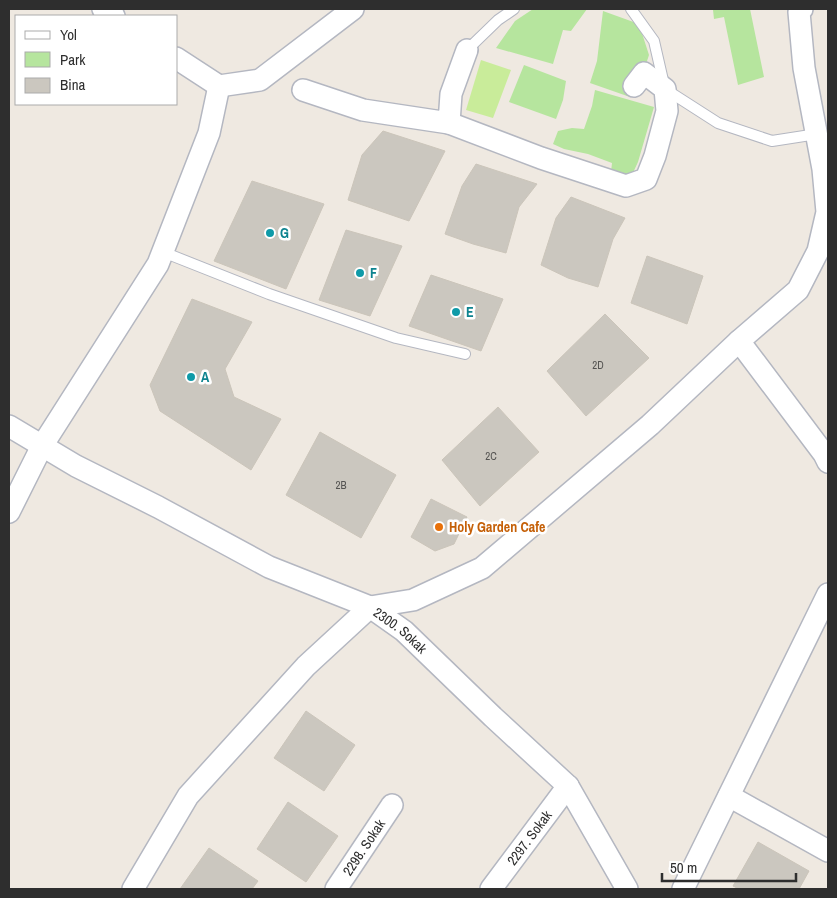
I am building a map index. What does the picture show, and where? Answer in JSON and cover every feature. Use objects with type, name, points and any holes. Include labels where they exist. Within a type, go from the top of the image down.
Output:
[{"type":"street","points":[[178,59],[218,86],[260,80],[353,9]]},
{"type":"street","points":[[9,426],[76,466],[158,507],[269,567],[370,607],[413,600],[482,568],[650,425],[738,341],[798,290],[818,251],[826,212],[823,169],[804,68],[799,10]]},
{"type":"street","points":[[449,124],[450,94],[467,50]]},
{"type":"street","points":[[303,90],[363,110],[449,124],[541,158],[626,186],[646,180],[655,156],[667,111],[665,89],[644,73],[634,86]]},
{"type":"street","points":[[9,512],[42,446],[158,264],[209,133],[218,86]]},
{"type":"street","points":[[738,341],[824,454],[828,462]]},
{"type":"street","points":[[683,889],[828,594]]},
{"type":"street","name":"2300. Sokak","points":[[133,889],[188,796],[306,666],[370,607],[404,631],[568,786],[627,889]]},
{"type":"street","name":"2297. Sokak","points":[[491,889],[568,786]]},
{"type":"street","points":[[729,796],[828,851]]},
{"type":"street","name":"2298. Sokak","points":[[336,889],[392,805]]},
{"type":"lane","points":[[467,50],[498,20],[514,9]]},
{"type":"lane","points":[[631,9],[654,40],[665,89],[718,123],[772,141],[817,134]]},
{"type":"lane","points":[[162,252],[269,294],[396,338],[465,354]]},
{"type":"green space","points":[[533,9],[587,9],[571,31],[563,30],[553,64],[496,48],[515,21]]},
{"type":"green space","points":[[750,9],[764,77],[738,85],[724,17],[714,19],[713,10]]},
{"type":"green space","points":[[603,11],[639,24],[649,55],[645,67],[634,67],[637,75],[630,97],[590,83],[597,61]]},
{"type":"green space","points":[[481,60],[511,70],[493,118],[466,110]]},
{"type":"green space","points":[[524,65],[566,81],[563,100],[556,119],[509,102]]},
{"type":"green space","points":[[595,90],[654,107],[638,162],[631,177],[611,172],[612,163],[553,144],[558,131],[572,128],[584,129]]},
{"type":"building","points":[[383,131],[445,151],[409,221],[348,200],[362,155]]},
{"type":"building","points":[[476,164],[537,184],[519,207],[506,253],[445,234],[462,186]]},
{"type":"building","name":"G","points":[[252,181],[324,204],[286,289],[214,261]]},
{"type":"building","points":[[571,197],[625,218],[613,239],[598,287],[568,278],[541,265],[556,218]]},
{"type":"building","name":"F","points":[[346,230],[402,246],[370,316],[319,300]]},
{"type":"building","points":[[647,256],[703,276],[687,324],[631,303]]},
{"type":"building","name":"E","points":[[431,275],[503,299],[481,351],[409,326]]},
{"type":"building","name":"A","points":[[192,299],[252,322],[225,369],[234,397],[281,419],[251,470],[160,411],[150,385]]},
{"type":"building","points":[[605,314],[649,358],[586,416],[547,371]]},
{"type":"building","points":[[498,407],[539,452],[480,506],[442,460]]},
{"type":"building","points":[[320,432],[396,475],[361,538],[286,495]]},
{"type":"building","name":"Holy Garden Cafe","points":[[431,499],[467,517],[454,544],[435,551],[411,537]]},
{"type":"building","points":[[306,711],[355,745],[324,791],[274,758]]},
{"type":"building","points":[[288,802],[338,836],[306,882],[257,849]]},
{"type":"building","points":[[758,842],[809,871],[799,889],[739,889],[733,886]]},
{"type":"building","points":[[209,848],[258,881],[252,889],[180,889]]},
{"type":"place","name":"G","points":[[270,233]]},
{"type":"place","name":"F","points":[[360,273]]},
{"type":"place","name":"E","points":[[456,312]]},
{"type":"place","name":"A","points":[[191,377]]},
{"type":"place","name":"Holy Garden Cafe","points":[[439,527]]}]
